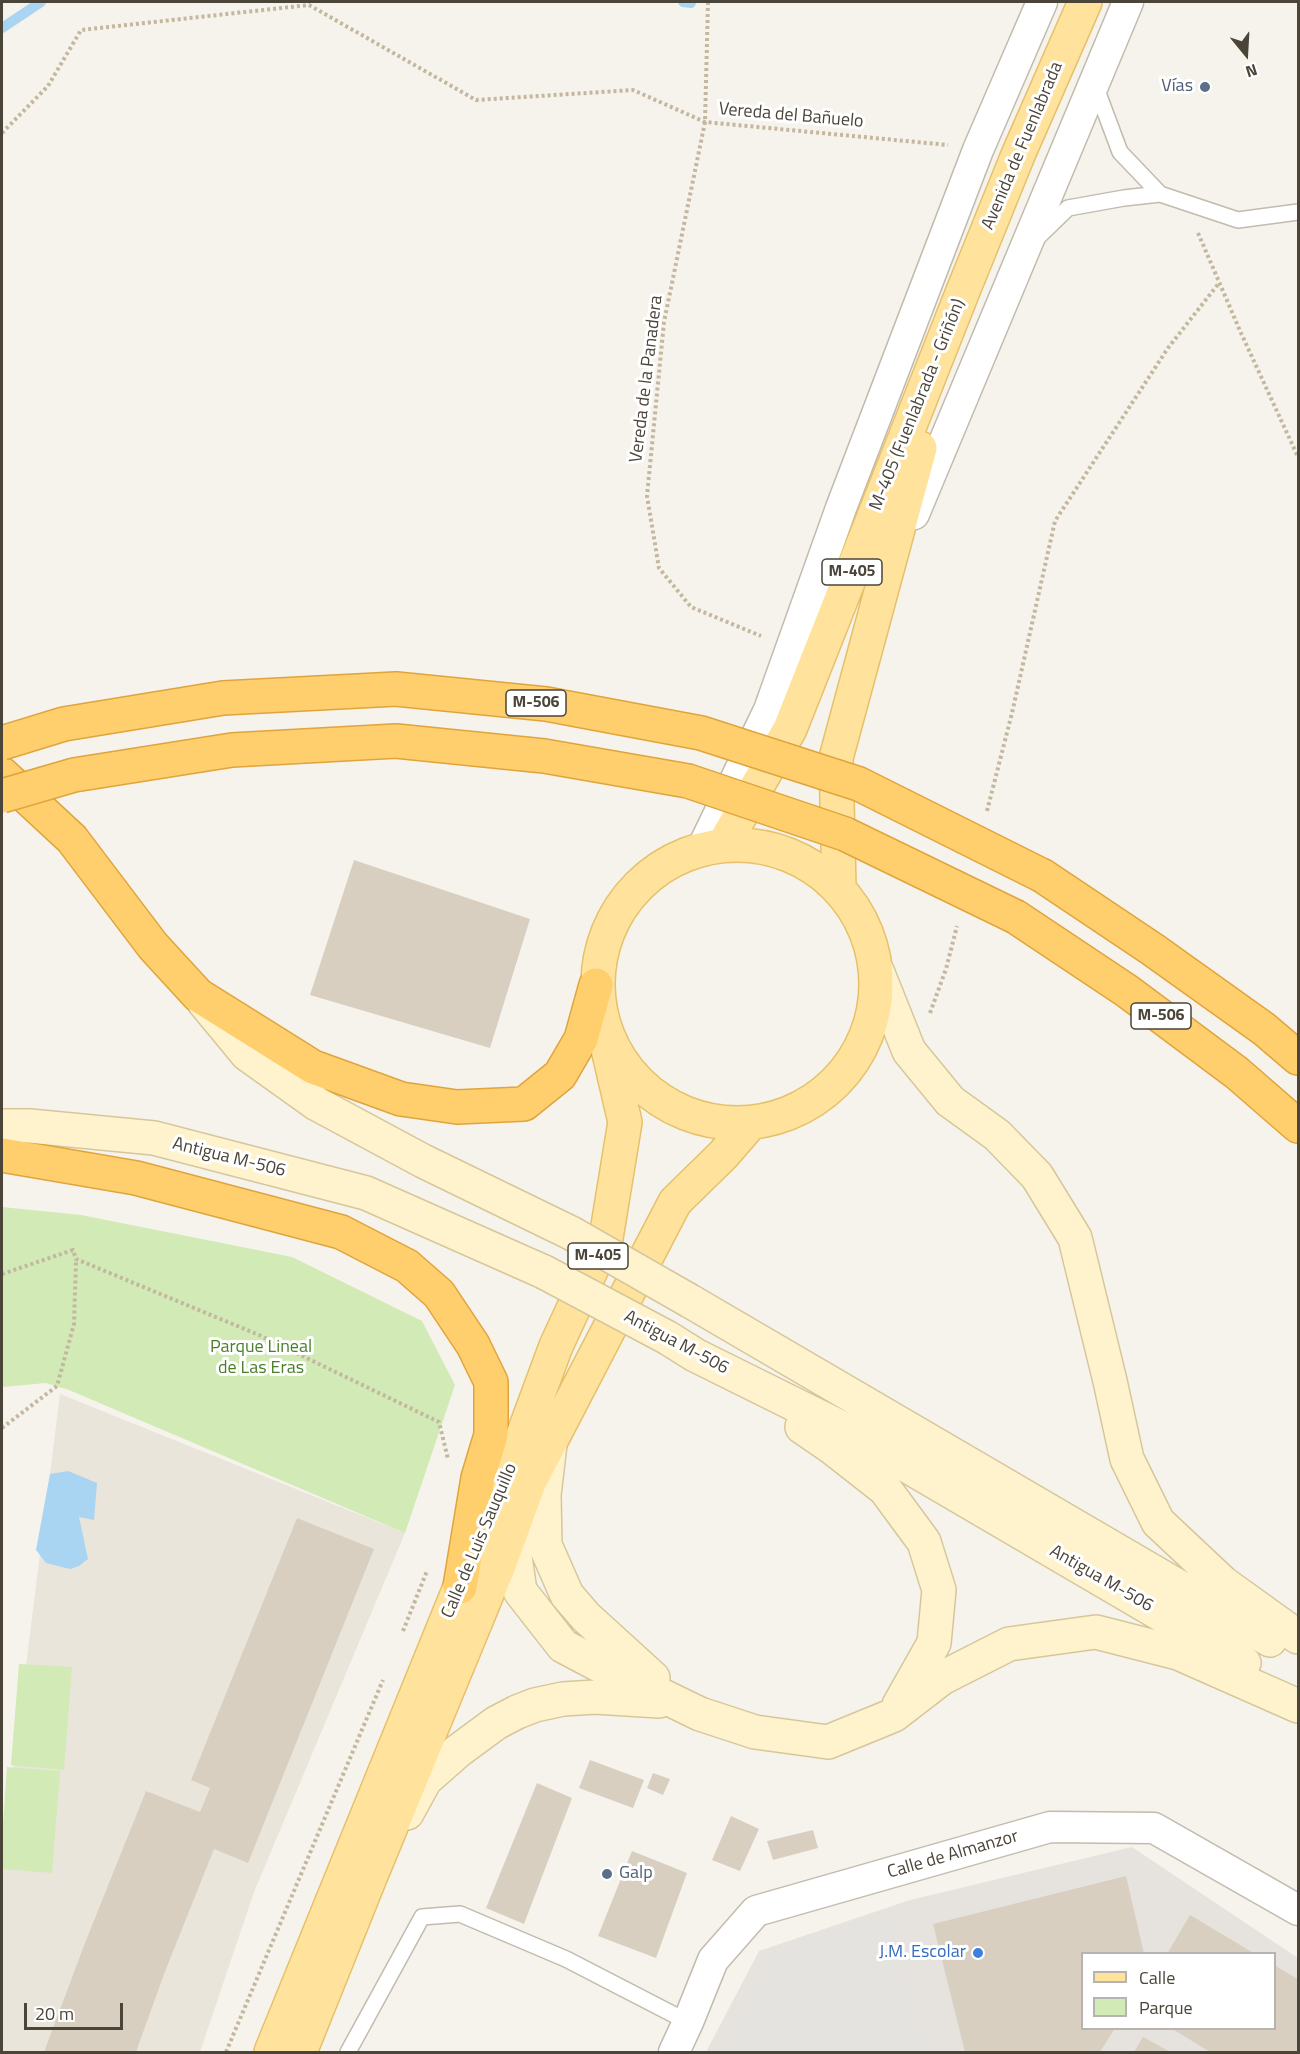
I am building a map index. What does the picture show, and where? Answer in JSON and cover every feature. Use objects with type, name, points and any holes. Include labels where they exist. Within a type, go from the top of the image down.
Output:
[{"type":"highway","name":"M-506","points":[[2,743],[64,724],[222,698],[396,689],[546,704],[701,733],[859,784],[1043,876],[1208,989],[1264,1029],[1299,1058]]},
{"type":"highway","name":"M-506","points":[[2,796],[74,775],[232,750],[396,741],[544,756],[688,781],[845,834],[1016,917],[1127,991],[1237,1073],[1299,1126]]},
{"type":"highway","points":[[2,774],[72,840],[153,946],[198,995],[313,1067],[401,1099],[457,1107],[524,1104],[560,1075],[581,1039],[596,985]]},
{"type":"highway","points":[[2,1155],[136,1178],[340,1232],[407,1266],[439,1294],[473,1345],[491,1382],[491,1435],[478,1478],[460,1587]]},
{"type":"main road","name":"Avenida de Fuenlabrada","points":[[963,291],[1018,155],[1085,2]]},
{"type":"main road","name":"M-405 (Fuenlabrada - Griñón)","points":[[840,887],[836,758],[963,291]]},
{"type":"main road","name":"M-405 (Fuenlabrada - Griñón)","points":[[712,847],[790,729],[963,291]]},
{"type":"main road","name":"M-405","points":[[748,844],[797,857],[840,887],[861,917],[877,971],[872,1024],[862,1047],[832,1087],[782,1116],[749,1125],[692,1116],[664,1103],[627,1071],[601,1019],[596,985],[604,937],[628,896],[664,864],[712,847],[748,844]]},
{"type":"main road","name":"Calle de Luis Sauquillo","points":[[300,2052],[369,1880],[500,1526],[506,1480],[556,1346],[606,1238],[625,1122],[601,1019]]},
{"type":"main road","name":"Calle de Luis Sauquillo","points":[[271,2052],[460,1587],[529,1483],[675,1202],[723,1155],[749,1125]]},
{"type":"street","points":[[712,847],[769,710],[841,508],[978,150],[1041,2]]},
{"type":"street","points":[[882,589],[1128,2]]},
{"type":"street","points":[[877,971],[909,1051],[950,1101],[997,1134],[1037,1176],[1075,1238],[1127,1460],[1158,1522],[1223,1583],[1299,1637]]},
{"type":"street","name":"Antigua M-506","points":[[198,995],[247,1054],[317,1104],[423,1161],[571,1233],[1272,1641],[1299,1653]]},
{"type":"street","name":"Antigua M-506","points":[[2,1126],[30,1126],[154,1138],[366,1193],[544,1272],[846,1430],[1299,1697]]},
{"type":"street","points":[[682,1346],[834,1449],[885,1489],[924,1542],[939,1590],[934,1642],[894,1715]]},
{"type":"street","points":[[550,1444],[544,1495],[545,1545],[567,1595],[586,1617],[675,1701]]},
{"type":"street","points":[[500,1526],[520,1591],[563,1646],[700,1714],[755,1732],[828,1742],[894,1715],[942,1678],[1009,1644],[1096,1632],[1178,1653],[1299,1706]]},
{"type":"street","points":[[369,1880],[425,1780],[458,1750],[496,1723],[535,1705],[563,1700],[595,1697],[675,1701]]},
{"type":"street","name":"Calle de Almanzor","points":[[674,2052],[713,1960],[756,1911],[1050,1827],[1154,1828],[1299,1910]]},
{"type":"lane","points":[[1094,82],[1120,152],[1160,194]]},
{"type":"lane","points":[[1025,249],[1068,208],[1124,198],[1160,194],[1238,220],[1299,212]]},
{"type":"lane","points":[[315,2052],[369,1880]]},
{"type":"lane","points":[[348,2052],[422,1917],[460,1914],[566,1959],[688,2022]]},
{"type":"path","name":"Vereda de la Panadera","points":[[708,2],[705,122],[664,322],[647,496],[659,568],[692,606],[790,648]]},
{"type":"path","name":"Vereda del Bañuelo","points":[[2,133],[48,86],[81,30],[309,5],[476,100],[633,90],[705,122],[943,144],[978,150]]},
{"type":"path","points":[[1185,202],[1299,457]]},
{"type":"path","points":[[986,813],[1012,713],[1055,521],[1168,348],[1220,283]]},
{"type":"path","points":[[913,1056],[946,969],[957,925]]},
{"type":"path","points":[[2,1274],[73,1250],[76,1260],[74,1324],[57,1386],[2,1428]]},
{"type":"path","points":[[76,1260],[259,1335],[439,1422],[450,1463]]},
{"type":"path","points":[[402,1632],[428,1568]]},
{"type":"path","points":[[226,2052],[385,1675]]},
{"type":"shaded area","points":[[60,1394],[405,1533],[254,1892],[200,2052],[2,2052],[2,1856]]},
{"type":"shaded area","points":[[1132,1847],[1298,1958],[1298,2052],[706,2052],[759,1951],[910,1900]]},
{"type":"shaded area","points":[[886,1914],[926,2052],[726,2052],[763,1970],[779,1947]]},
{"type":"green space","name":"Parque Lineal de Las Eras","points":[[2,1207],[81,1215],[292,1257],[422,1321],[455,1385],[405,1533],[69,1390],[46,1383],[2,1387]]},
{"type":"green space","points":[[19,1664],[72,1667],[64,1770],[11,1765]]},
{"type":"green space","points":[[7,1767],[60,1771],[52,1873],[2,1869]]},
{"type":"water","points":[[68,1471],[97,1483],[94,1520],[79,1517],[88,1559],[70,1569],[46,1563],[36,1550],[50,1474]]},
{"type":"building","points":[[354,860],[530,919],[490,1048],[310,995]]},
{"type":"building","points":[[297,1518],[374,1549],[248,1863],[214,1849],[164,1974],[136,2052],[44,2052],[146,1791],[200,1812],[210,1788],[191,1780]]},
{"type":"building","points":[[590,1760],[644,1780],[633,1808],[579,1788]]},
{"type":"building","points":[[653,1773],[670,1779],[663,1795],[647,1788]]},
{"type":"building","points":[[537,1783],[572,1798],[524,1924],[486,1908]]},
{"type":"building","points":[[731,1816],[759,1829],[740,1871],[712,1860]]},
{"type":"building","points":[[813,1830],[818,1848],[773,1860],[767,1841]]},
{"type":"building","points":[[632,1851],[687,1873],[656,1958],[598,1936]]},
{"type":"building","points":[[1126,1876],[1144,1952],[1081,1952],[1081,2030],[1114,2030],[1100,2052],[965,2052],[933,1924]]},
{"type":"building","points":[[1190,1915],[1252,1952],[1168,1952]]},
{"type":"building","points":[[1276,1966],[1298,1979],[1298,2052],[1210,2052],[1174,2030],[1276,2030]]},
{"type":"building","points":[[1143,2037],[1170,2052],[1134,2052]]},
{"type":"waterway","points":[[2,28],[41,2]]},
{"type":"waterway","points":[[683,2],[691,3]]},
{"type":"place","name":"Vías","points":[[1205,87]]},
{"type":"place","name":"Galp","points":[[607,1874]]},
{"type":"place","name":"J.M. Escolar","points":[[978,1953]]}]
